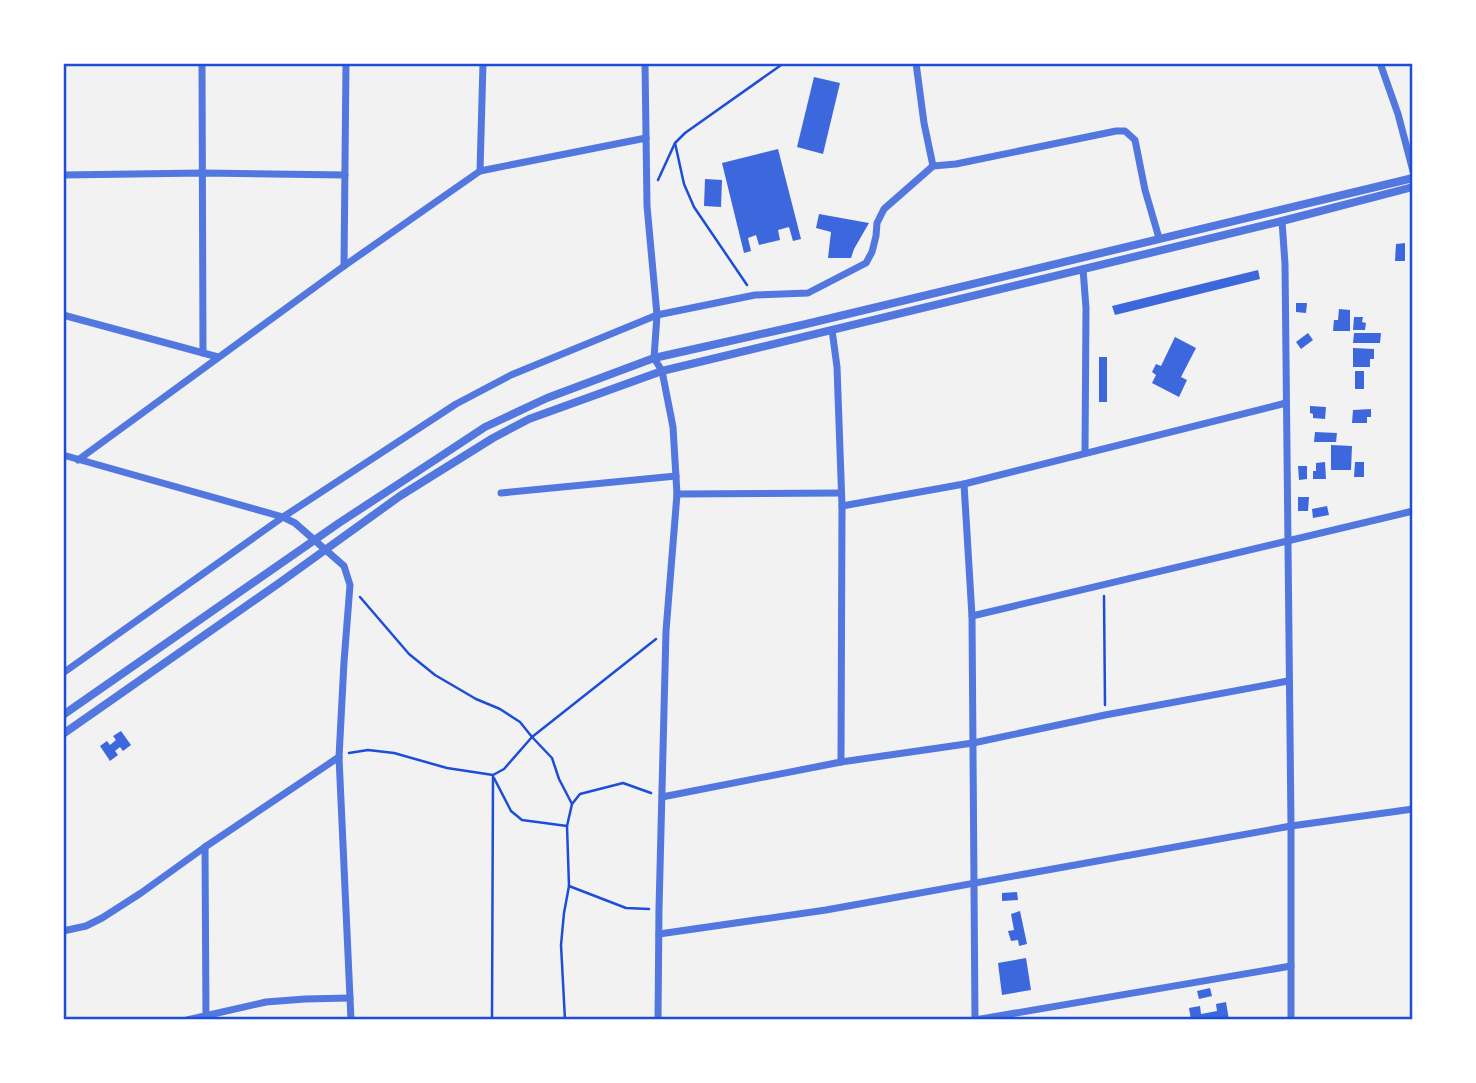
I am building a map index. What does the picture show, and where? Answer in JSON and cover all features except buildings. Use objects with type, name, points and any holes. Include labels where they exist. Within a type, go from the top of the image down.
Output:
[{"type":"street","points":[[202,63],[203,353]]},
{"type":"street","points":[[344,265],[346,63]]},
{"type":"street","points":[[480,171],[483,63]]},
{"type":"street","points":[[645,63],[647,206],[657,316],[654,358],[662,371],[673,427],[677,494],[666,631],[658,1020]]},
{"type":"street","points":[[916,63],[923,123],[933,166]]},
{"type":"street","points":[[1380,63],[1398,114],[1413,171]]},
{"type":"street","points":[[63,673],[283,517],[456,404],[500,381],[657,316],[755,295],[808,293],[866,263],[872,252],[877,223],[884,209],[933,166],[956,164],[1125,131],[1135,140],[1145,190],[1159,238]]},
{"type":"street","points":[[78,460],[344,265],[480,171],[646,138]]},
{"type":"street","points":[[63,175],[345,175]]},
{"type":"street","points":[[63,715],[314,540],[485,427],[547,398],[654,358],[803,325],[1413,178]]},
{"type":"street","points":[[63,734],[400,496],[493,438],[529,419],[662,371],[1413,187]]},
{"type":"street","points":[[1282,221],[1285,264],[1291,1020]]},
{"type":"street","points":[[1083,269],[1086,308],[1085,452]]},
{"type":"street","points":[[63,316],[218,357]]},
{"type":"street","points":[[832,330],[837,367],[842,506],[841,762]]},
{"type":"street","points":[[842,506],[964,484],[1286,403]]},
{"type":"street","points":[[63,455],[283,517],[295,523],[344,566],[350,585],[339,757],[351,1020]]},
{"type":"street","points":[[500,493],[676,476]]},
{"type":"street","points":[[964,484],[972,616],[975,1020],[1291,966]]},
{"type":"street","points":[[677,494],[840,493]]},
{"type":"street","points":[[972,616],[1413,511]]},
{"type":"street","points":[[662,797],[841,762],[974,743],[1288,681]]},
{"type":"street","points":[[63,931],[86,926],[102,918],[339,757]]},
{"type":"street","points":[[659,934],[826,910],[1291,826],[1413,809]]},
{"type":"street","points":[[205,847],[206,1018]]},
{"type":"street","points":[[187,1020],[206,1018],[265,1002],[350,998]]},
{"type":"path","points":[[656,184],[675,143],[685,133],[784,63]]},
{"type":"path","points":[[675,143],[684,184],[694,207],[755,295]]},
{"type":"path","points":[[1104,584],[1105,715]]},
{"type":"path","points":[[350,585],[409,654],[435,675],[520,722],[552,758],[572,804]]},
{"type":"path","points":[[339,757],[354,751],[394,753],[447,768],[493,775],[504,769],[532,737],[666,631]]},
{"type":"path","points":[[493,775],[511,811],[522,820],[567,826]]},
{"type":"path","points":[[492,1020],[493,775]]},
{"type":"path","points":[[565,1020],[561,945],[569,886],[567,826],[572,804],[580,794],[623,783],[662,797]]},
{"type":"path","points":[[569,886],[626,908],[659,909]]}]
